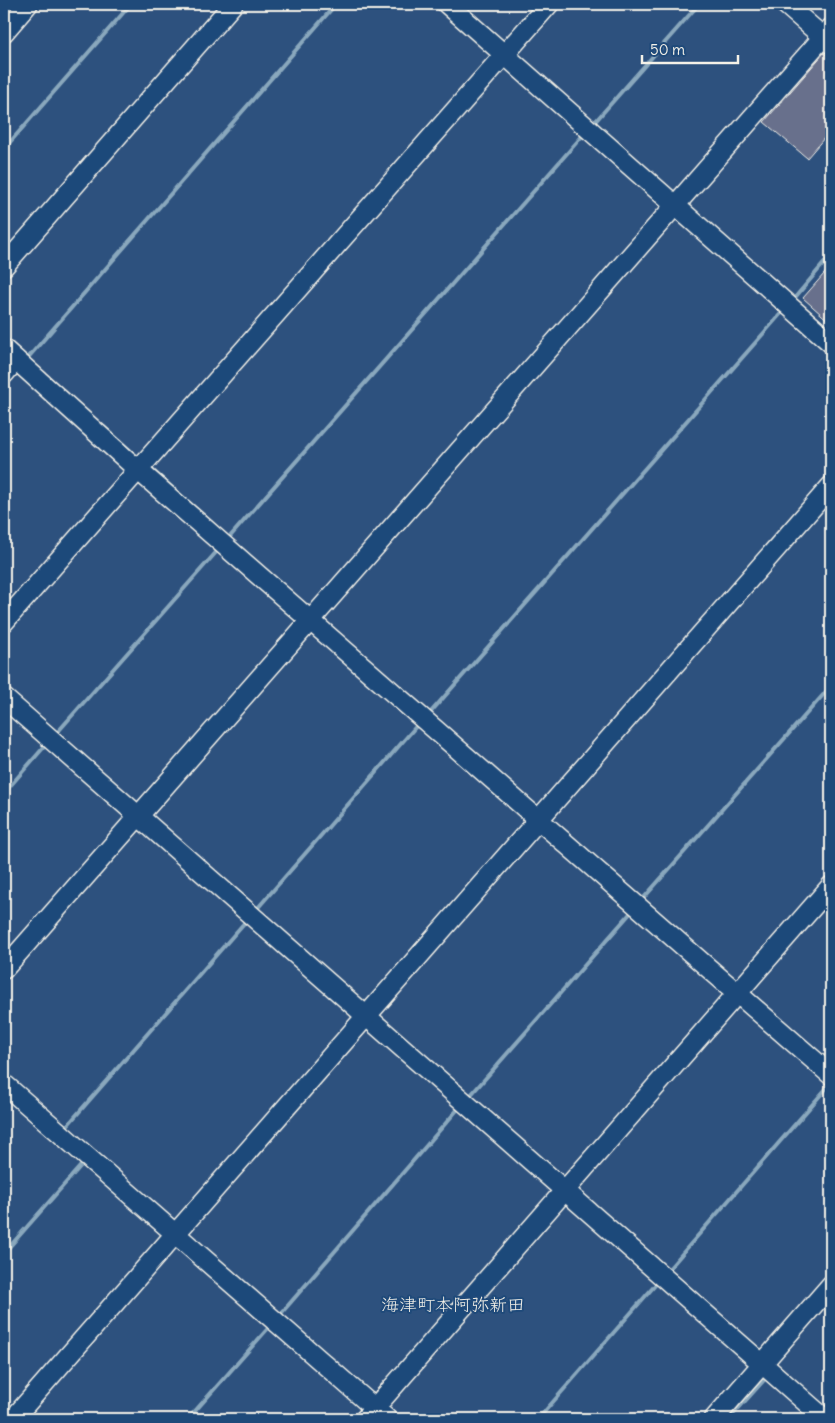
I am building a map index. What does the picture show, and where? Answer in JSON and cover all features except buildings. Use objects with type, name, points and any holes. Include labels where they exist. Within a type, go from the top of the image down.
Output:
[{"type":"street","points":[[4,32],[28,4]]},
{"type":"street","points":[[446,4],[831,343]]},
{"type":"street","points":[[4,622],[549,4]]},
{"type":"street","points":[[4,969],[675,206],[829,36],[785,4]]},
{"type":"street","points":[[4,266],[225,7]]},
{"type":"street","points":[[8,361],[312,620],[831,1075]]},
{"type":"street","points":[[13,1419],[831,486]]},
{"type":"street","points":[[4,698],[564,1192],[825,1419]]},
{"type":"street","points":[[4,1085],[176,1234],[375,1416],[564,1192],[831,886]]},
{"type":"street","points":[[714,1419],[831,1285]]},
{"type":"waterway","points":[[4,149],[131,4]]},
{"type":"waterway","points":[[26,360],[336,4]]},
{"type":"waterway","points":[[593,124],[699,4]]},
{"type":"waterway","points":[[227,540],[584,134]]},
{"type":"waterway","points":[[792,301],[831,255]]},
{"type":"waterway","points":[[430,713],[784,310]]},
{"type":"waterway","points":[[104,427],[140,459]]},
{"type":"waterway","points":[[149,467],[211,522]]},
{"type":"waterway","points":[[55,735],[219,549]]},
{"type":"waterway","points":[[641,901],[831,686]]},
{"type":"waterway","points":[[256,910],[419,723]]},
{"type":"waterway","points":[[4,793],[44,747]]},
{"type":"waterway","points":[[469,1097],[634,909]]},
{"type":"waterway","points":[[66,1127],[245,922]]},
{"type":"waterway","points":[[824,1056],[831,1063]]},
{"type":"waterway","points":[[4,1072],[10,1078]]},
{"type":"waterway","points":[[667,1271],[831,1083]]},
{"type":"waterway","points":[[278,1317],[458,1109]]},
{"type":"waterway","points":[[4,1253],[85,1161]]},
{"type":"waterway","points":[[538,1419],[657,1283]]},
{"type":"waterway","points":[[188,1419],[271,1325]]},
{"type":"waterway","points":[[729,1419],[765,1379]]},
{"type":"district","name":"海津町本阿弥新田","points":[[453,1304]]}]
